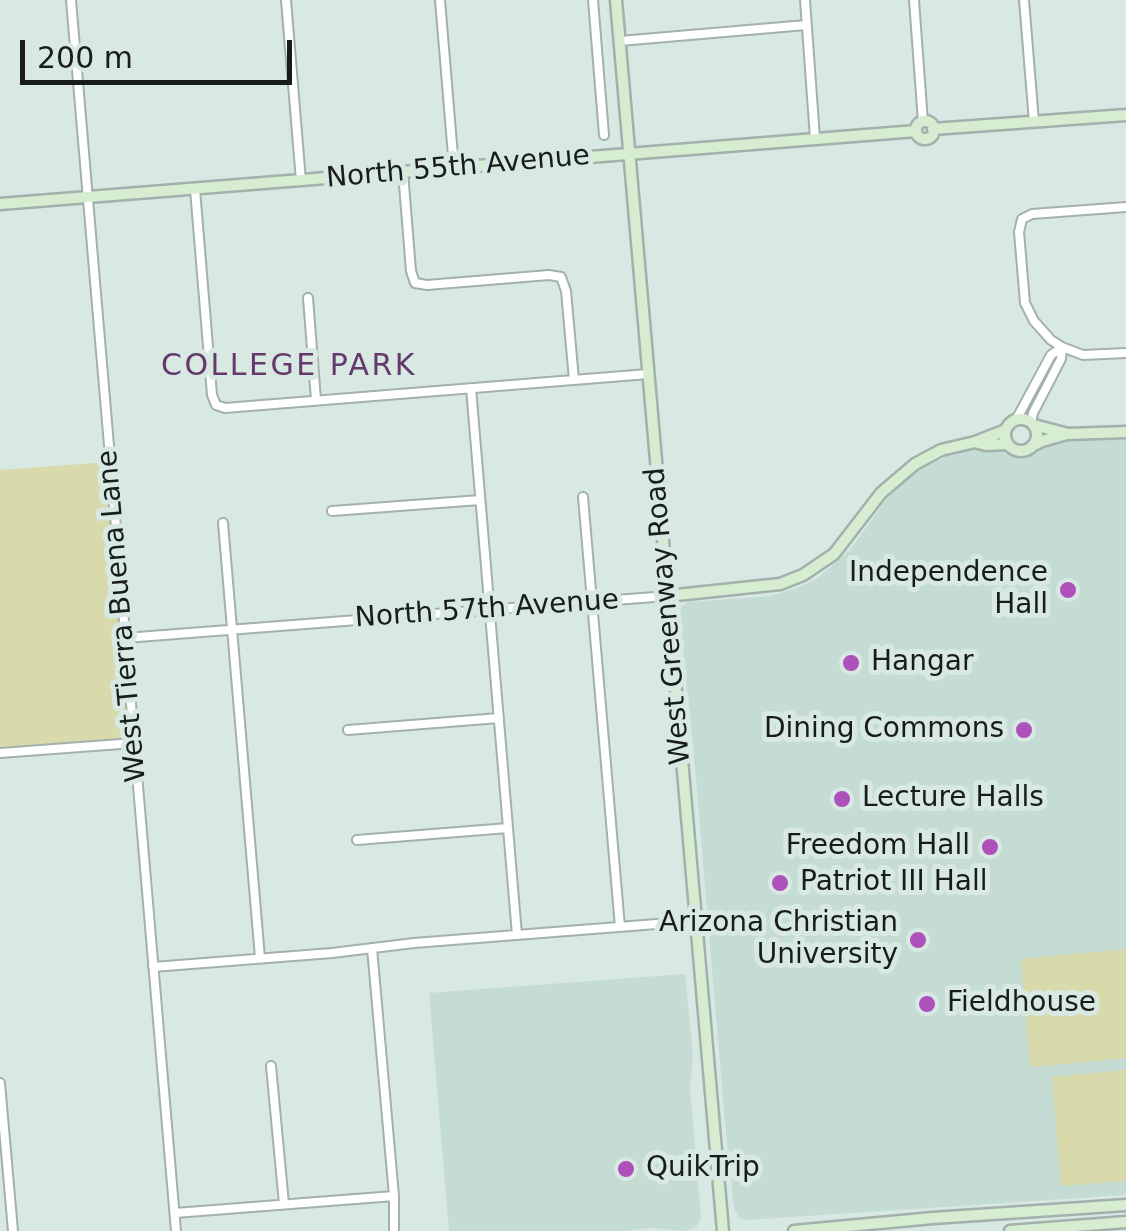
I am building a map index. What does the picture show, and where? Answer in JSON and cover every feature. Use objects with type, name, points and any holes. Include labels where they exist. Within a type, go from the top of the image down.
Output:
[{"type":"street","name":"West Tierra Buena Lane","points":[[71,0],[176,1231]]},
{"type":"street","points":[[286,0],[301,180]]},
{"type":"street","points":[[440,0],[454,168]]},
{"type":"street","points":[[593,0],[604,135]]},
{"type":"street","name":"West Greenway Road","points":[[616,0],[722,1231]]},
{"type":"street","points":[[804,0],[815,138]]},
{"type":"street","points":[[914,0],[919,126]]},
{"type":"street","points":[[1024,0],[1034,122]]},
{"type":"street","points":[[620,41],[806,25]]},
{"type":"street","name":"North 55th Avenue","points":[[0,204],[629,154],[919,126],[920,138],[927,139],[934,129],[1126,115]]},
{"type":"street","points":[[403,172],[415,283],[561,277],[566,291],[574,380]]},
{"type":"street","points":[[195,189],[212,395],[216,405],[225,408],[648,374]]},
{"type":"street","points":[[1126,207],[1032,214],[1022,219],[1019,232],[1025,303],[1034,321],[1062,347],[1083,354],[1126,353]]},
{"type":"street","points":[[308,298],[316,400]]},
{"type":"street","points":[[1062,347],[1051,355],[1016,420],[1006,430],[1008,444],[1020,451],[1042,440],[1068,434],[1126,432]]},
{"type":"street","points":[[1032,446],[1037,435],[1032,424],[1034,413],[1061,360],[1062,347]]},
{"type":"street","points":[[1038,380],[1048,385]]},
{"type":"street","points":[[470,388],[517,934]]},
{"type":"street","points":[[1016,420],[1068,434]]},
{"type":"street","name":"North 57th Avenue","points":[[125,638],[780,584],[803,575],[834,554],[881,493],[927,457],[1006,430]]},
{"type":"street","name":"North 57th Avenue","points":[[975,442],[1008,444]]},
{"type":"street","points":[[583,497],[620,926]]},
{"type":"street","points":[[332,511],[480,500]]},
{"type":"street","points":[[223,523],[260,958]]},
{"type":"street","points":[[348,730],[498,718]]},
{"type":"street","points":[[0,753],[134,742]]},
{"type":"street","points":[[358,840],[508,828]]},
{"type":"street","points":[[154,967],[695,921]]},
{"type":"street","points":[[372,948],[394,1231]]},
{"type":"street","points":[[271,1066],[284,1204]]},
{"type":"street","points":[[0,1083],[13,1231]]},
{"type":"street","points":[[175,1213],[394,1196]]},
{"type":"street","points":[[794,1231],[904,1226],[1126,1205]]},
{"type":"street","points":[[1010,1231],[1126,1222]]},
{"type":"shaded area","name":"Arizona Christian University","points":[[1126,439],[1126,1195],[739,1218],[734,1208],[725,1123],[679,613],[682,606],[688,602],[771,596],[815,580],[850,550],[902,482],[945,457],[999,447],[1020,454],[1058,441]]},
{"type":"shaded area","points":[[685,974],[701,1218],[697,1226],[687,1231],[449,1231],[429,993]]},
{"type":"green space","points":[[109,462],[134,743],[0,753],[0,470]]},
{"type":"green space","points":[[1126,949],[1126,1058],[1030,1067],[1021,959]]},
{"type":"green space","points":[[1126,1070],[1126,1181],[1061,1186],[1052,1077]]},
{"type":"place","name":"Independence Hall","points":[[1068,590]]},
{"type":"place","name":"Hangar","points":[[851,663]]},
{"type":"place","name":"Dining Commons","points":[[1024,730]]},
{"type":"place","name":"Lecture Halls","points":[[842,799]]},
{"type":"place","name":"Freedom Hall","points":[[990,847]]},
{"type":"place","name":"Patriot III Hall","points":[[780,883]]},
{"type":"place","name":"Arizona Christian University","points":[[918,940]]},
{"type":"place","name":"Fieldhouse","points":[[927,1004]]},
{"type":"place","name":"QuikTrip","points":[[626,1169]]},
{"type":"district","name":"COLLEGE PARK","points":[[289,367]]}]
